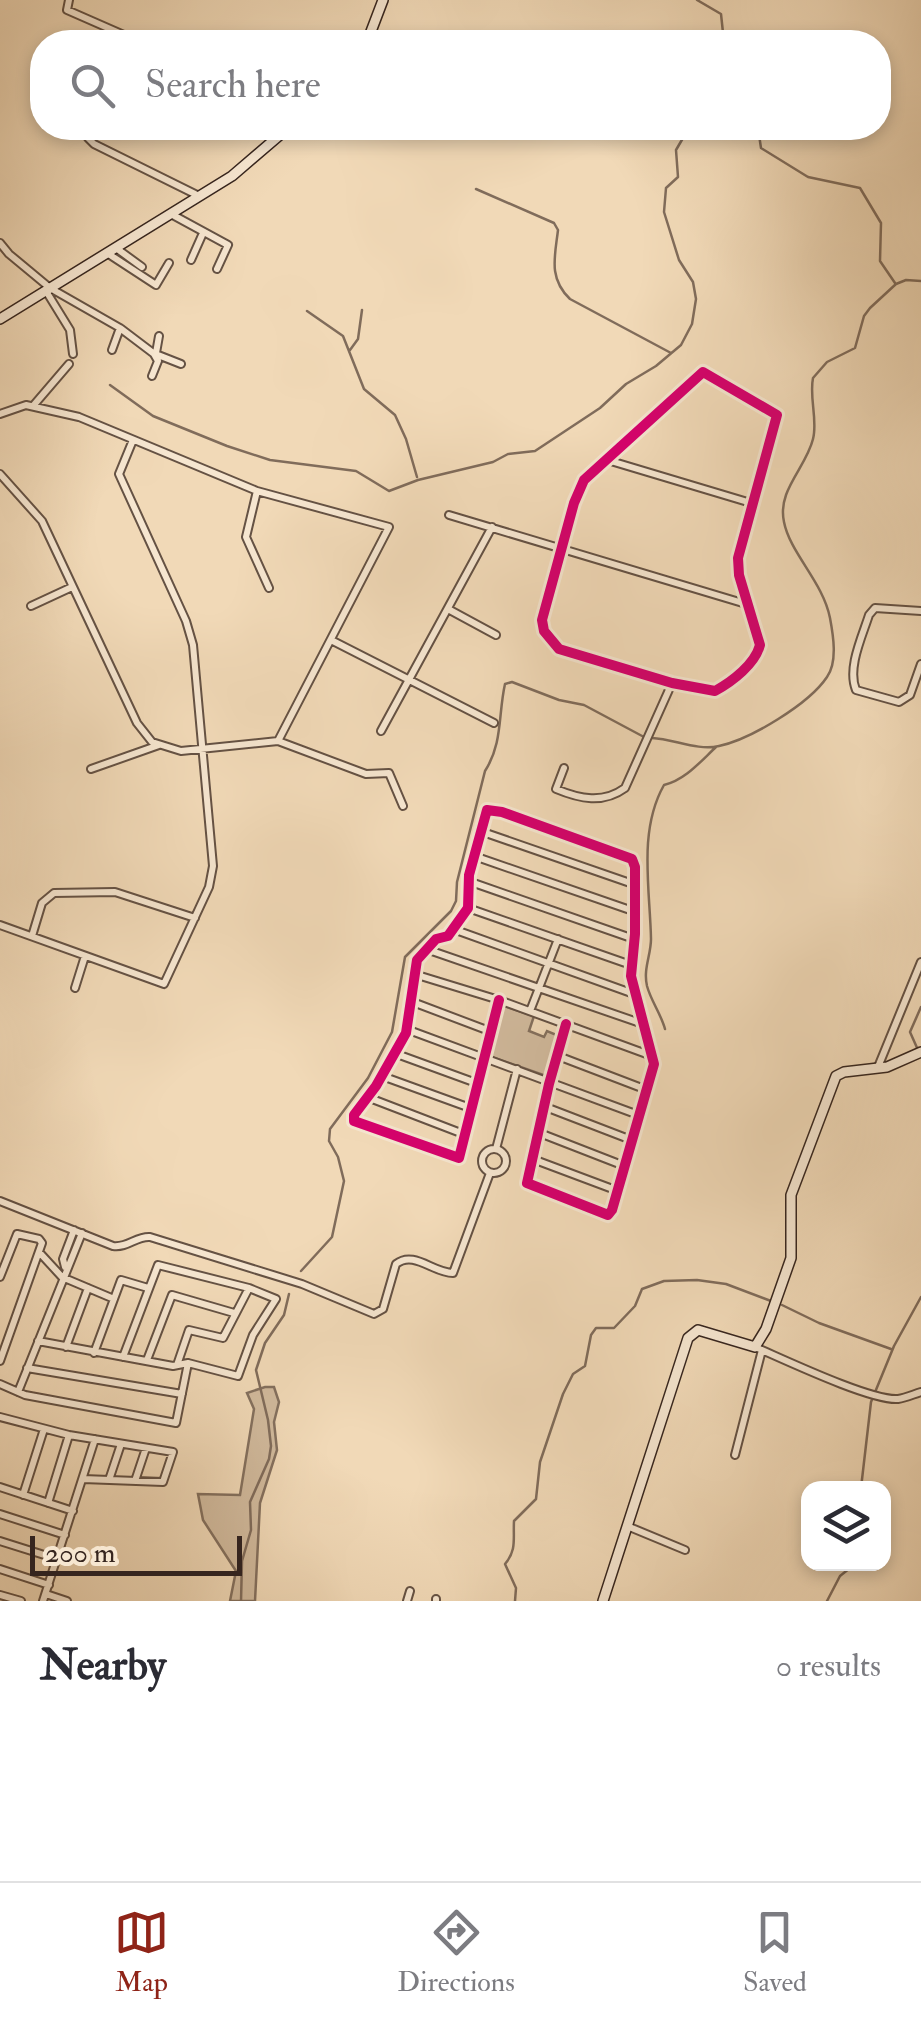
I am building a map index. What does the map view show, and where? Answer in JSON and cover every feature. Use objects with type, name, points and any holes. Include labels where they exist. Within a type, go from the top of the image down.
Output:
[{"type":"street","points":[[69,0],[67,10],[113,30]]},
{"type":"street","points":[[372,30],[383,0]]},
{"type":"street","points":[[90,140],[200,196]]},
{"type":"street","points":[[0,319],[232,176],[274,140]]},
{"type":"street","points":[[170,214],[229,248],[218,269]]},
{"type":"street","points":[[192,260],[203,232]]},
{"type":"street","points":[[0,243],[48,289],[120,328],[154,353],[182,364]]},
{"type":"street","points":[[111,250],[156,285],[169,263]]},
{"type":"street","points":[[111,250],[142,267]]},
{"type":"street","points":[[48,289],[70,330],[73,354]]},
{"type":"street","points":[[112,350],[120,328]]},
{"type":"street","points":[[152,376],[158,362],[154,353],[159,336]]},
{"type":"street","points":[[33,406],[69,364]]},
{"type":"street","points":[[703,372],[777,415],[738,558],[760,645],[757,656],[715,692],[672,683],[559,649],[551,643],[542,620],[561,546],[577,491],[604,459],[703,372]]},
{"type":"street","points":[[0,414],[20,406],[33,406],[79,417],[258,491],[389,527],[278,741]]},
{"type":"street","points":[[0,925],[164,984],[209,886],[213,866],[193,646],[186,620],[118,474],[134,440]]},
{"type":"street","points":[[604,459],[751,503]]},
{"type":"street","points":[[0,474],[42,521],[137,723],[152,742],[181,751],[278,741],[366,774],[389,773],[403,806]]},
{"type":"street","points":[[258,491],[246,537],[269,588]]},
{"type":"street","points":[[449,515],[747,605]]},
{"type":"street","points":[[381,731],[492,527]]},
{"type":"street","points":[[31,606],[72,587]]},
{"type":"street","points":[[921,612],[875,608],[864,630],[852,674],[853,686],[900,702],[910,695],[921,664]]},
{"type":"street","points":[[448,609],[496,634]]},
{"type":"street","points":[[331,640],[494,723]]},
{"type":"street","points":[[564,768],[556,789],[580,799],[615,795],[625,788],[672,683]]},
{"type":"street","points":[[91,769],[160,745]]},
{"type":"street","points":[[499,1000],[459,1158],[354,1121],[406,1028],[417,960],[453,929],[468,908],[468,880],[488,810],[632,859],[634,939],[630,965],[654,1064],[634,1141],[608,1214],[527,1183],[530,1158],[566,1024]]},
{"type":"street","points":[[480,831],[634,884]]},
{"type":"street","points":[[474,856],[633,912]]},
{"type":"street","points":[[468,880],[634,939]]},
{"type":"street","points":[[32,936],[42,902],[54,894],[115,892],[195,918]]},
{"type":"street","points":[[468,908],[630,965]]},
{"type":"street","points":[[453,929],[636,994]]},
{"type":"street","points":[[530,1011],[558,939]]},
{"type":"street","points":[[426,949],[644,1025]]},
{"type":"street","points":[[75,988],[85,956]]},
{"type":"street","points":[[878,1068],[921,962]]},
{"type":"street","points":[[414,974],[499,1000],[652,1056]]},
{"type":"street","points":[[410,1002],[492,1032]]},
{"type":"street","points":[[406,1028],[641,1116]]},
{"type":"street","points":[[735,1455],[759,1348],[791,1258],[790,1195],[836,1076],[878,1068],[921,1052]]},
{"type":"street","points":[[394,1053],[479,1084]]},
{"type":"street","points":[[558,1056],[647,1090]]},
{"type":"street","points":[[496,1149],[517,1069]]},
{"type":"street","points":[[382,1076],[473,1109]]},
{"type":"street","points":[[366,1098],[466,1135]]},
{"type":"street","points":[[543,1106],[634,1141]]},
{"type":"street","points":[[537,1132],[626,1167]]},
{"type":"street","points":[[496,1149],[503,1153],[506,1164],[498,1173],[490,1173],[482,1160],[487,1151],[496,1149]]},
{"type":"street","points":[[530,1158],[618,1191]]},
{"type":"street","points":[[0,1201],[118,1247],[150,1237],[302,1284],[374,1314],[380,1313],[401,1259],[408,1257],[454,1274],[490,1173]]},
{"type":"street","points":[[18,1392],[70,1263],[78,1231]]},
{"type":"street","points":[[0,1277],[18,1233],[39,1239],[42,1243],[0,1361]]},
{"type":"street","points":[[38,1252],[52,1270],[64,1272],[114,1299]]},
{"type":"street","points":[[38,1341],[94,1353],[177,1366],[188,1362],[238,1376],[254,1335],[276,1301],[249,1288],[160,1265],[123,1357]]},
{"type":"street","points":[[94,1353],[123,1278],[148,1288]]},
{"type":"street","points":[[66,1347],[88,1288]]},
{"type":"street","points":[[177,1366],[189,1330],[223,1338],[249,1288]]},
{"type":"street","points":[[147,1360],[172,1295],[234,1313]]},
{"type":"street","points":[[603,1601],[691,1332],[698,1330],[759,1348],[880,1396],[901,1399],[921,1392]]},
{"type":"street","points":[[0,1384],[18,1392],[176,1422],[188,1362]]},
{"type":"street","points":[[27,1368],[182,1394]]},
{"type":"street","points":[[1,1420],[174,1452],[162,1482],[83,1479]]},
{"type":"street","points":[[23,1495],[44,1430]]},
{"type":"street","points":[[48,1503],[69,1434]]},
{"type":"street","points":[[66,1601],[44,1597],[96,1440]]},
{"type":"street","points":[[110,1480],[121,1444]]},
{"type":"street","points":[[135,1481],[146,1448]]},
{"type":"street","points":[[0,1488],[73,1510]]},
{"type":"street","points":[[0,1514],[65,1535]]},
{"type":"street","points":[[628,1526],[686,1550]]},
{"type":"street","points":[[0,1542],[57,1560]]},
{"type":"street","points":[[0,1569],[49,1584]]},
{"type":"street","points":[[407,1601],[410,1591]]},
{"type":"street","points":[[0,1594],[17,1600]]},
{"type":"shaded area","points":[[501,1005],[534,1016],[529,1031],[544,1037],[547,1031],[559,1036],[549,1077],[489,1056]]},
{"type":"shaded area","points":[[274,1387],[279,1402],[274,1422],[277,1450],[260,1503],[255,1601],[230,1601],[236,1571],[203,1520],[198,1494],[240,1495],[254,1409],[247,1393]]},
{"type":"waterway","points":[[697,0],[721,14],[723,30]]},
{"type":"waterway","points":[[110,385],[153,416],[227,446],[270,460],[356,471],[389,491],[493,462],[508,454],[535,451],[656,366],[681,345],[692,324],[696,299],[693,282],[679,260],[664,212],[666,188],[678,177],[676,150],[682,140]]},
{"type":"waterway","points":[[760,140],[761,148],[808,177],[860,188],[881,223],[880,261],[895,283]]},
{"type":"waterway","points":[[476,189],[554,223],[558,230],[556,275],[570,299],[671,353]]},
{"type":"waterway","points":[[652,738],[702,747],[732,742],[793,709],[827,677],[834,656],[830,618],[821,592],[787,534],[783,510],[788,489],[813,439],[813,378],[827,362],[855,348],[864,316],[896,284],[921,281]]},
{"type":"waterway","points":[[350,350],[358,339],[362,310]]},
{"type":"waterway","points":[[307,311],[343,336],[364,389],[395,415],[417,477]]},
{"type":"waterway","points":[[301,1271],[332,1237],[344,1181],[329,1141],[330,1129],[368,1078],[392,1032],[405,957],[451,911],[456,901],[457,882],[485,771],[497,739],[505,684],[512,682],[584,705],[644,737]]},
{"type":"waterway","points":[[665,1029],[646,980],[651,939],[647,860],[651,821],[664,785],[685,775],[716,747]]},
{"type":"waterway","points":[[918,1050],[910,1032],[921,1007]]},
{"type":"waterway","points":[[515,1601],[516,1588],[505,1564],[513,1549],[514,1521],[536,1499],[540,1462],[563,1394],[573,1374],[585,1366],[596,1328],[614,1328],[635,1306],[642,1289],[664,1281],[726,1284],[771,1301]]},
{"type":"waterway","points":[[241,1601],[242,1561],[251,1530],[250,1502],[271,1446],[256,1370],[265,1343],[284,1315],[289,1294]]},
{"type":"waterway","points":[[862,1481],[871,1402],[894,1346],[921,1297]]},
{"type":"waterway","points":[[782,1305],[891,1349]]},
{"type":"waterway","points":[[827,1601],[846,1571]]},
{"type":"cycle path","points":[[703,372],[777,415],[738,558],[739,575],[760,645],[742,671],[715,691],[672,683],[559,649],[544,631],[542,620],[584,480],[703,372]]},
{"type":"cycle path","points":[[499,1000],[459,1158],[354,1121],[354,1115],[376,1086],[406,1033],[417,960],[436,939],[448,936],[468,908],[469,875],[487,810],[632,859],[635,934],[631,976],[654,1064],[608,1215],[527,1183],[566,1024]]}]
